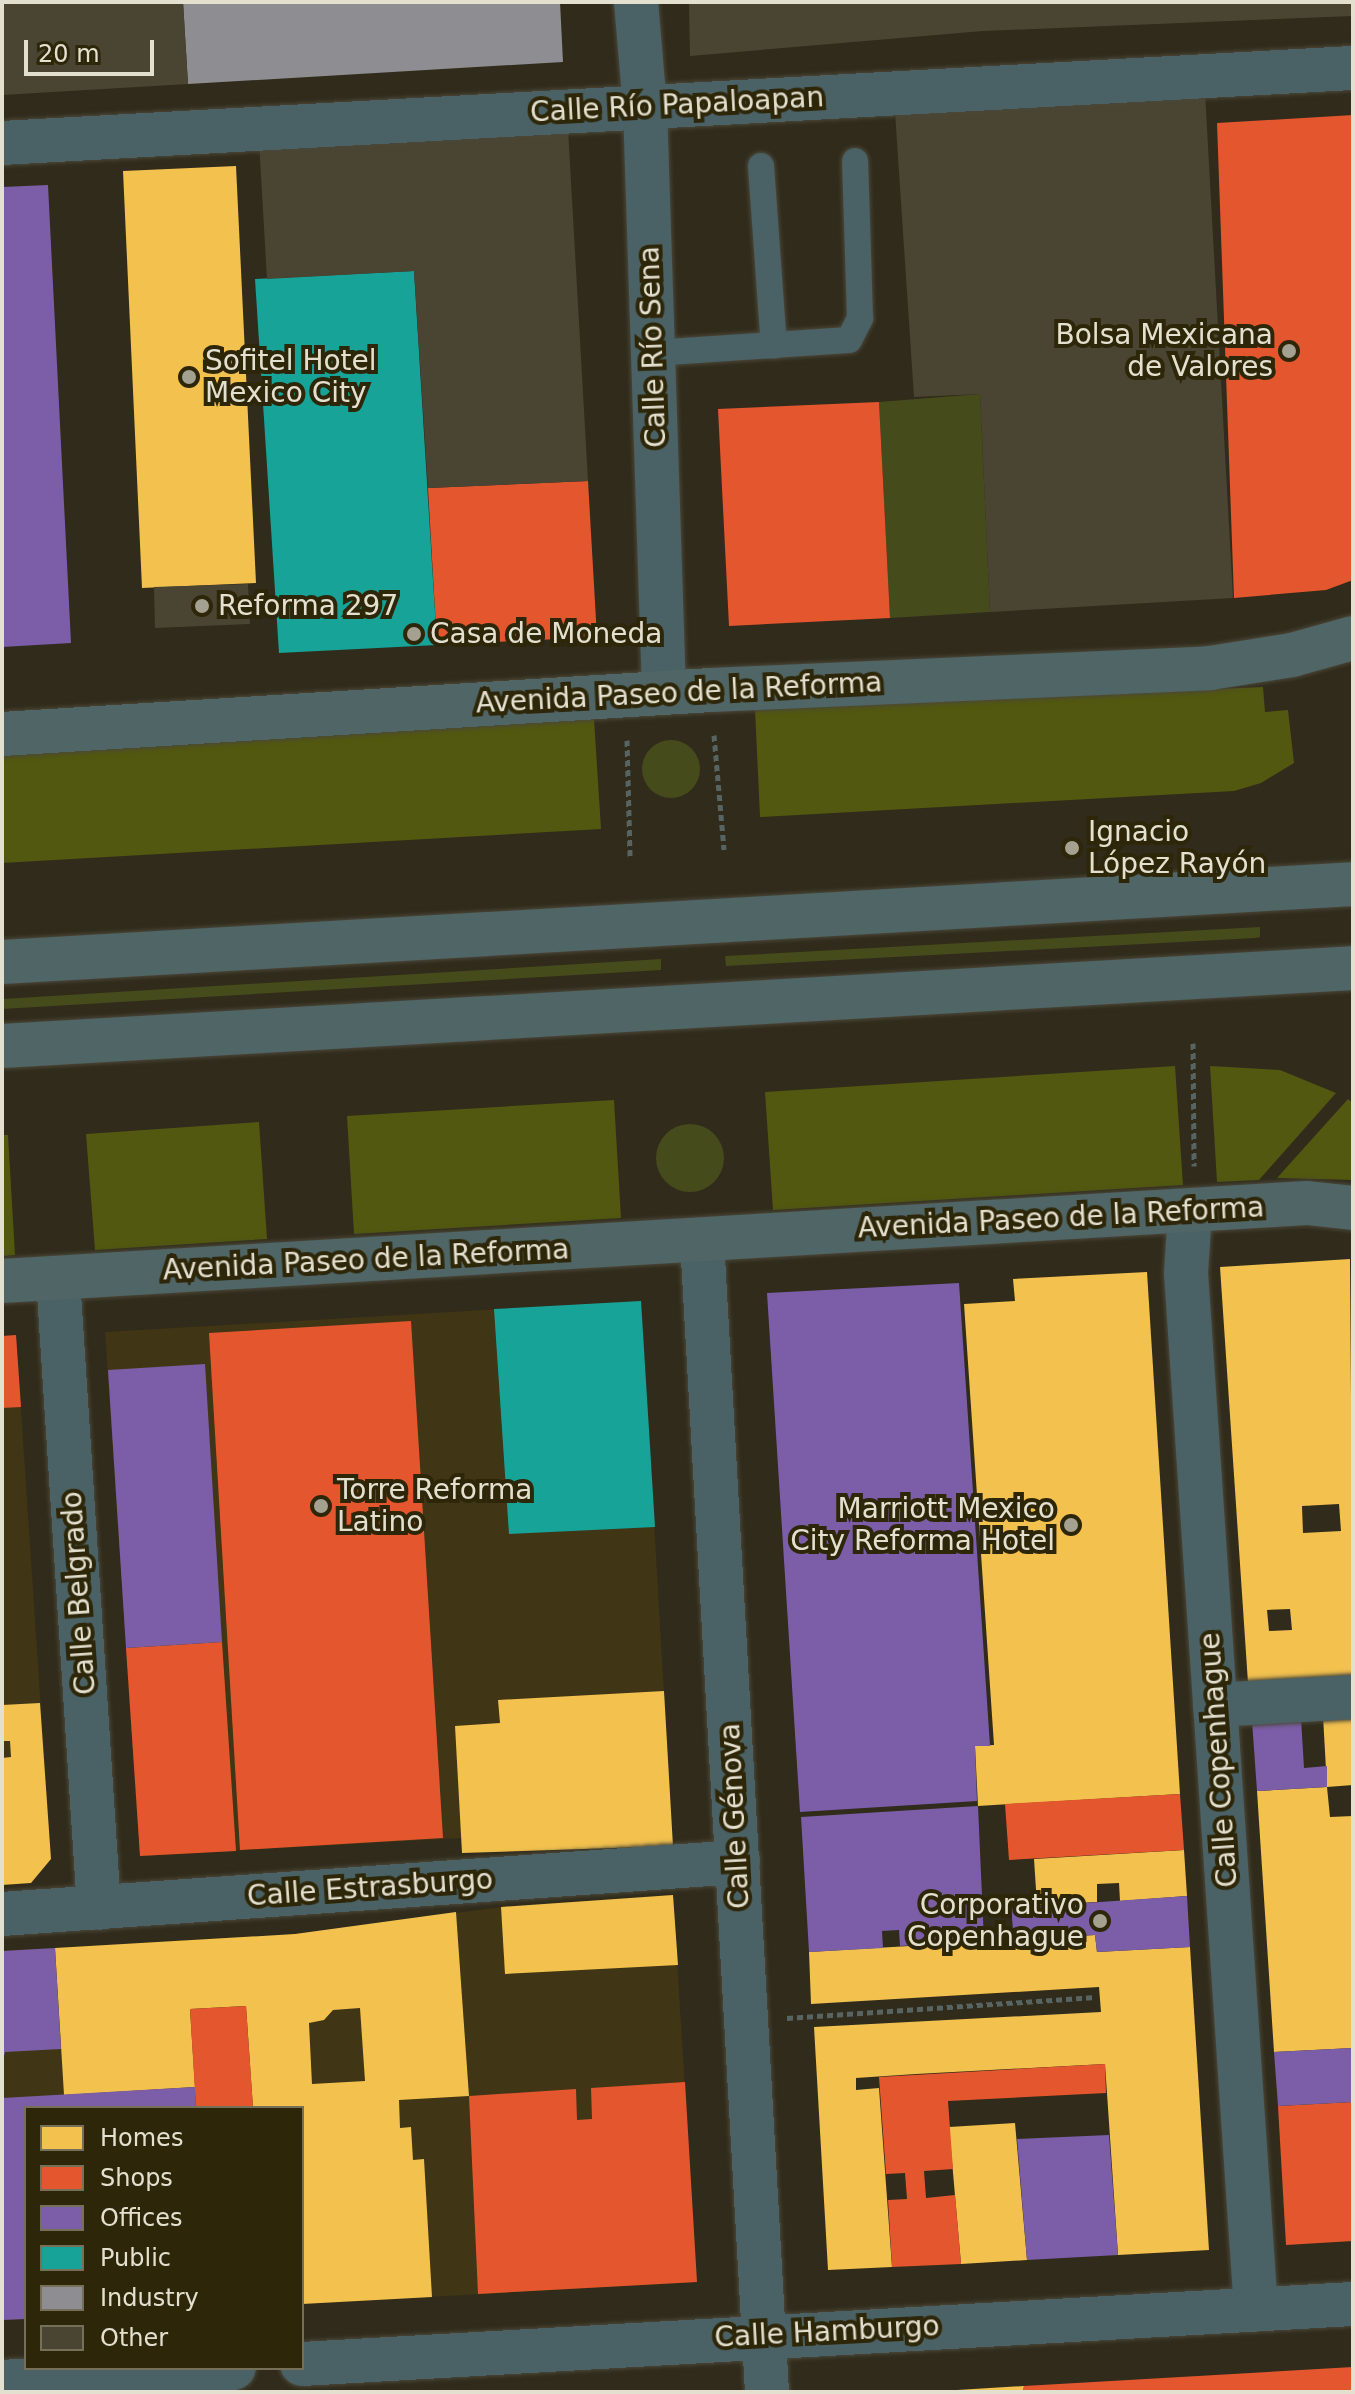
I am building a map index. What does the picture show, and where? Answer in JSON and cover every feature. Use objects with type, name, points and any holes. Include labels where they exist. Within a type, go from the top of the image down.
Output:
[{"type":"main road","name":"Avenida Paseo de la Reforma","points":[[2,734],[711,690],[1210,668],[1292,655],[1353,638]]},
{"type":"main road","points":[[2,962],[1353,884]]},
{"type":"main road","points":[[2,1046],[1353,968]]},
{"type":"main road","name":"Avenida Paseo de la Reforma","points":[[2,1281],[1307,1203],[1353,1208]]},
{"type":"street","name":"Calle Río Sena","points":[[636,2],[645,107],[653,353],[644,694]]},
{"type":"street","name":"Calle Río Papaloapan","points":[[2,143],[1353,68]]},
{"type":"street","name":"Calle Copenhague","points":[[1190,1211],[1185,1253],[1256,2310]]},
{"type":"street","name":"Calle Génova","points":[[702,1240],[767,2392]]},
{"type":"street","name":"Calle Belgrado","points":[[58,1278],[99,1908]]},
{"type":"street","points":[[1215,1705],[1353,1697]]},
{"type":"street","name":"Calle Estrasburgo","points":[[2,1914],[738,1862]]},
{"type":"street","name":"Calle Hamburgo","points":[[304,2364],[1353,2304]]},
{"type":"street","points":[[2,2382],[201,2370]]},
{"type":"lane","points":[[653,353],[842,342],[858,326],[855,161]]},
{"type":"lane","points":[[761,166],[774,346]]},
{"type":"path","points":[[711,690],[724,850]]},
{"type":"path","points":[[630,856],[644,694]]},
{"type":"path","points":[[1190,1211],[1194,1186],[1193,1043]]},
{"type":"path","points":[[747,2021],[1095,1997]]},
{"type":"shaded area","points":[[641,1301],[673,1846],[618,1849],[618,1845],[461,1838],[140,1856],[105,1332]]},
{"type":"shaded area","points":[[16,1335],[51,1859],[2,1884],[2,1336]]},
{"type":"shaded area","points":[[673,1895],[697,2282],[304,2304],[304,2106],[24,2106],[24,2319],[2,2320],[2,1951],[295,1934],[501,1907]]},
{"type":"green space","points":[[980,394],[990,612],[890,618],[879,402]]},
{"type":"green space","points":[[1263,687],[1265,712],[1288,710],[1294,763],[1261,783],[1234,791],[760,817],[755,709]]},
{"type":"green space","points":[[594,719],[601,829],[2,863],[2,752]]},
{"type":"green space","points":[[671,740],[692,748],[700,769],[692,790],[671,798],[650,790],[642,769],[650,748]]},
{"type":"green space","points":[[1260,927],[1260,937],[1255,938],[726,966],[725,956]]},
{"type":"green space","points":[[661,959],[661,970],[2,1009],[2,999]]},
{"type":"green space","points":[[1175,1066],[1183,1185],[773,1210],[765,1092]]},
{"type":"green space","points":[[1210,1066],[1280,1070],[1336,1093],[1259,1180],[1217,1182]]},
{"type":"green space","points":[[1348,1099],[1353,1103],[1353,1180],[1277,1178]]},
{"type":"green space","points":[[614,1100],[621,1218],[354,1234],[347,1116]]},
{"type":"green space","points":[[259,1122],[267,1239],[95,1250],[86,1134]]},
{"type":"green space","points":[[690,1124],[714,1134],[724,1158],[714,1182],[690,1192],[666,1182],[656,1158],[666,1134]]},
{"type":"green space","points":[[2,1135],[8,1135],[15,1255],[2,1256]]},
{"type":"building: Homes","name":"Sofitel Hotel Mexico City","points":[[236,166],[256,583],[142,588],[123,171]]},
{"type":"building: Homes","points":[[1350,1259],[1353,1677],[1248,1683],[1220,1267]],"holes":[[[1339,1504],[1341,1531],[1303,1533],[1302,1506]],[[1290,1609],[1292,1630],[1269,1631],[1267,1610]]]},
{"type":"building: Homes","name":"Marriott Mexico City Reforma Hotel","points":[[1147,1272],[1180,1794],[978,1806],[975,1746],[994,1745],[964,1304],[1015,1301],[1013,1279]]},
{"type":"building: Homes","points":[[664,1691],[673,1846],[462,1853],[455,1726],[500,1723],[498,1700]]},
{"type":"building: Homes","points":[[40,1703],[51,1859],[31,1883],[2,1885],[2,1758],[11,1757],[10,1741],[2,1741],[2,1705]]},
{"type":"building: Homes","points":[[1353,1714],[1353,1785],[1327,1787],[1323,1716]]},
{"type":"building: Homes","points":[[1327,1787],[1330,1817],[1353,1816],[1353,2048],[1274,2052],[1257,1791]]},
{"type":"building: Homes","points":[[1184,1850],[1187,1896],[1120,1901],[1119,1883],[1097,1884],[1097,1902],[1037,1905],[1034,1859]]},
{"type":"building: Homes","points":[[673,1895],[678,1965],[505,1974],[501,1907]]},
{"type":"building: Homes","points":[[456,1912],[469,2096],[399,2100],[400,2128],[411,2127],[413,2160],[424,2159],[432,2297],[304,2304],[304,2106],[253,2106],[246,2006],[190,2009],[195,2087],[64,2095],[55,1948],[295,1934]],"holes":[[[360,2008],[365,2081],[312,2084],[309,2023],[324,2020],[333,2010]]]},
{"type":"building: Homes","points":[[1095,1935],[1097,1952],[1190,1947],[1209,2250],[1118,2255],[1105,2064],[856,2078],[856,2090],[879,2088],[892,2267],[828,2270],[814,2027],[1101,2012],[1099,1987],[811,2004],[809,1952]]},
{"type":"building: Homes","points":[[1015,2123],[1027,2260],[961,2264],[949,2127]]},
{"type":"building: Homes","points":[[1024,2386],[1023,2392],[957,2392],[957,2390]]},
{"type":"building: Shops","name":"Bolsa Mexicana de Valores","points":[[1353,115],[1353,580],[1326,590],[1234,598],[1217,123]]},
{"type":"building: Shops","points":[[879,402],[890,618],[729,626],[718,409]]},
{"type":"building: Shops","points":[[588,481],[597,637],[437,645],[428,488]]},
{"type":"building: Shops","name":"Torre Reforma Latino","points":[[411,1321],[443,1838],[240,1850],[209,1333]]},
{"type":"building: Shops","points":[[16,1335],[21,1407],[2,1408],[2,1336]]},
{"type":"building: Shops","points":[[222,1642],[236,1851],[140,1856],[126,1648]]},
{"type":"building: Shops","points":[[1180,1794],[1184,1850],[1009,1860],[1005,1804]]},
{"type":"building: Shops","points":[[246,2006],[253,2106],[196,2106],[190,2009]]},
{"type":"building: Shops","points":[[1105,2064],[1106,2093],[948,2101],[953,2169],[924,2171],[926,2198],[955,2195],[961,2264],[892,2267],[888,2200],[907,2199],[905,2173],[886,2174],[879,2077]]},
{"type":"building: Shops","points":[[685,2082],[697,2282],[478,2294],[469,2096],[576,2089],[577,2120],[592,2119],[591,2088]]},
{"type":"building: Shops","points":[[1353,2102],[1353,2241],[1286,2245],[1278,2106]]},
{"type":"building: Shops","points":[[1353,2367],[1353,2392],[1023,2392],[1024,2386]]},
{"type":"building: Offices","points":[[48,185],[71,643],[2,647],[2,187]]},
{"type":"building: Offices","points":[[959,1283],[990,1746],[975,1746],[977,1801],[800,1812],[767,1293]]},
{"type":"building: Offices","points":[[205,1364],[222,1642],[126,1648],[108,1370]]},
{"type":"building: Offices","points":[[1301,1718],[1304,1768],[1327,1766],[1327,1787],[1257,1791],[1252,1721]]},
{"type":"building: Offices","points":[[978,1806],[984,1941],[900,1946],[899,1930],[882,1931],[883,1948],[809,1952],[801,1817]]},
{"type":"building: Offices","name":"Corporativo Copenhague","points":[[1187,1896],[1190,1947],[1097,1952],[1095,1935],[1014,1940],[1011,1908]]},
{"type":"building: Offices","points":[[55,1948],[61,2049],[5,2052],[2,2064],[2,1951]]},
{"type":"building: Offices","points":[[1352,2048],[1353,2102],[1278,2106],[1274,2052]]},
{"type":"building: Offices","points":[[195,2087],[196,2106],[24,2106],[24,2319],[2,2320],[2,2098]]},
{"type":"building: Offices","points":[[1109,2135],[1118,2255],[1027,2260],[1017,2139]]},
{"type":"building: Public","points":[[414,271],[437,645],[279,653],[255,279]]},
{"type":"building: Public","points":[[641,1301],[655,1527],[509,1534],[494,1309]]},
{"type":"building: Industry","points":[[183,2],[560,2],[563,62],[188,84]]},
{"type":"building: Other","points":[[2,2],[183,2],[188,84],[2,95]]},
{"type":"building: Other","points":[[689,2],[1353,2],[1353,16],[983,31],[690,56]]},
{"type":"building: Other","points":[[1205,92],[1233,598],[990,612],[980,394],[914,397],[895,112]]},
{"type":"building: Other","points":[[568,129],[588,481],[428,488],[414,271],[267,279],[259,141]]},
{"type":"building: Other","name":"Reforma 297","points":[[248,584],[250,624],[155,628],[154,587]]},
{"type":"place","name":"Bolsa Mexicana de Valores","points":[[1289,351]]},
{"type":"place","name":"Sofitel Hotel Mexico City","points":[[189,377]]},
{"type":"place","name":"Reforma 297","points":[[202,606]]},
{"type":"place","name":"Casa de Moneda","points":[[414,634]]},
{"type":"place","name":"Ignacio López Rayón","points":[[1072,848]]},
{"type":"place","name":"Torre Reforma Latino","points":[[321,1506]]},
{"type":"place","name":"Marriott Mexico City Reforma Hotel","points":[[1071,1525]]},
{"type":"place","name":"Corporativo Copenhague","points":[[1100,1921]]}]
